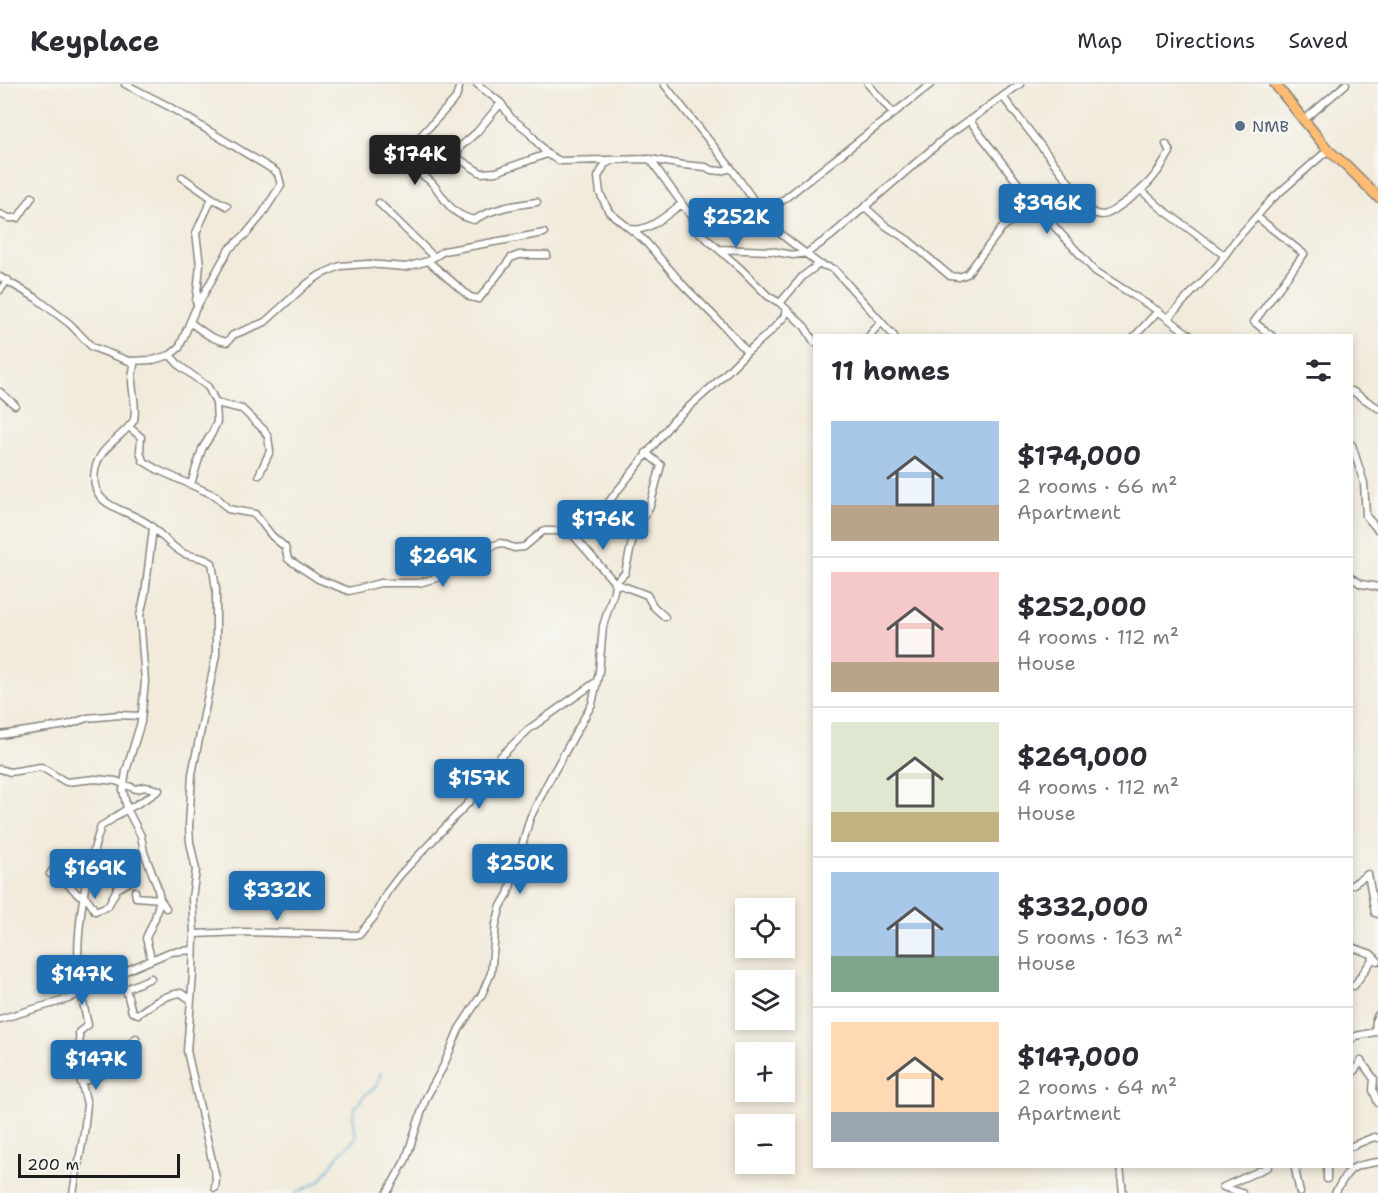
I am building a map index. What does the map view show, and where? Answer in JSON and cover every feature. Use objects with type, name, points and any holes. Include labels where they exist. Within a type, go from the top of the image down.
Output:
[{"type":"highway","points":[[1275,84],[1328,150],[1378,197]]},
{"type":"street","points":[[125,84],[135,86],[278,174],[281,185],[246,234],[229,249],[198,306],[179,348],[170,355],[153,360],[129,361]]},
{"type":"street","points":[[460,84],[456,98],[417,140],[402,164],[430,180],[445,202],[461,217],[474,220],[486,213],[537,202]]},
{"type":"street","points":[[477,84],[501,103],[511,118],[536,139],[547,154],[560,160],[650,159],[706,167],[711,170],[721,171],[731,168]]},
{"type":"street","points":[[664,84],[731,168],[773,228],[819,264],[834,269],[892,334]]},
{"type":"street","points":[[868,84],[894,114]]},
{"type":"street","points":[[764,215],[931,84]]},
{"type":"street","points":[[719,249],[771,251],[793,255],[807,253],[831,236],[946,137],[1020,84]]},
{"type":"street","points":[[1303,121],[1346,84]]},
{"type":"street","points":[[1003,97],[1092,212],[1097,215],[1105,216],[1142,191],[1170,152],[1166,144]]},
{"type":"street","points":[[501,103],[477,132],[461,146],[456,157],[481,173],[496,172],[547,154]]},
{"type":"street","points":[[970,121],[1034,204],[1095,271],[1158,311],[1188,334]]},
{"type":"street","points":[[1168,318],[1218,265],[1271,200],[1328,150]]},
{"type":"street","points":[[614,159],[605,164],[598,177],[600,193],[609,212],[644,240],[747,352]]},
{"type":"street","points":[[650,159],[699,232],[768,296],[780,303],[805,327],[813,340]]},
{"type":"street","points":[[182,177],[227,206]]},
{"type":"street","points":[[1142,191],[1224,255]]},
{"type":"street","points":[[0,214],[9,218],[18,218],[32,197]]},
{"type":"street","points":[[198,306],[196,302],[200,265],[196,233],[212,198]]},
{"type":"street","points":[[379,203],[470,297],[479,299],[510,258],[519,255],[547,255]]},
{"type":"street","points":[[631,229],[650,226],[682,204]]},
{"type":"street","points":[[865,207],[950,276],[959,277],[967,274],[1002,228],[1034,204]]},
{"type":"street","points":[[1257,217],[1304,254],[1254,322],[1269,334]]},
{"type":"street","points":[[190,322],[208,335],[227,342],[233,335],[265,322],[307,284],[340,266],[360,264],[406,267],[431,259],[444,251],[544,233]]},
{"type":"street","points":[[780,303],[803,276],[819,264]]},
{"type":"street","points":[[0,277],[36,298],[70,324],[92,347],[134,364],[132,375],[134,420],[104,450],[94,469],[97,490],[106,503],[153,528],[184,554],[204,557],[212,563],[216,589],[216,655],[192,783],[189,827],[196,870],[192,898],[194,934],[188,1051],[216,1178],[215,1188]]},
{"type":"street","points":[[0,290],[8,280]]},
{"type":"street","points":[[573,535],[603,509],[673,421],[771,332],[784,318],[786,310]]},
{"type":"street","points":[[1137,334],[1158,311]]},
{"type":"street","points":[[871,334],[881,322]]},
{"type":"street","points":[[170,355],[180,366],[208,387],[216,403],[217,422],[202,449],[191,484]]},
{"type":"street","points":[[0,392],[15,405]]},
{"type":"street","points":[[1353,392],[1378,408]]},
{"type":"street","points":[[216,403],[242,409],[264,430],[270,451],[260,475]]},
{"type":"street","points":[[129,427],[141,437],[140,451],[144,461],[158,470],[216,496],[228,509],[255,514],[272,536],[285,547],[288,559],[318,579],[349,591],[380,583],[418,583],[440,577],[481,557],[494,545],[501,543],[514,548],[524,547],[543,531],[570,531],[615,583],[647,595],[653,606],[665,617]]},
{"type":"street","points":[[1353,449],[1364,483],[1366,516],[1378,530]]},
{"type":"street","points":[[387,1193],[406,1160],[426,1098],[446,1062],[459,1029],[482,994],[491,973],[496,924],[501,906],[508,894],[530,818],[592,704],[597,682],[603,626],[615,583],[625,573],[634,533],[650,506],[658,479],[661,465],[646,453]]},
{"type":"street","points":[[153,528],[145,594],[140,615],[145,681],[141,716],[139,733],[123,790],[127,809],[141,836],[160,899],[166,908]]},
{"type":"street","points":[[1353,579],[1361,584],[1378,587]]},
{"type":"street","points":[[194,934],[244,932],[359,935],[374,917],[387,892],[400,875],[470,801],[483,778],[500,757],[529,729],[597,682]]},
{"type":"street","points":[[0,735],[67,725],[87,718],[119,715],[141,716]]},
{"type":"street","points":[[0,769],[10,772],[41,767],[66,782],[95,779],[116,781],[135,789],[145,787],[157,789],[136,806],[127,809],[101,826],[83,895],[78,961],[81,993],[88,1025],[79,1032],[78,1069],[87,1104],[73,1193]]},
{"type":"street","points":[[50,874],[53,870],[56,876],[72,886],[77,894],[83,895],[95,910],[108,906],[117,889],[131,881],[115,878],[104,870],[92,856]]},
{"type":"street","points":[[1353,884],[1368,874],[1375,913],[1378,914]]},
{"type":"street","points":[[135,891],[136,897],[160,899]]},
{"type":"street","points":[[151,959],[146,939],[160,899]]},
{"type":"street","points":[[1353,948],[1374,958]]},
{"type":"street","points":[[1354,986],[1374,958],[1378,948]]},
{"type":"street","points":[[0,1019],[57,1003],[170,952],[193,950]]},
{"type":"street","points":[[151,978],[126,989],[132,1012],[138,1014],[154,1002],[170,995],[181,993],[191,1000]]},
{"type":"street","points":[[1353,1038],[1376,1032],[1378,1015]]},
{"type":"street","points":[[81,1083],[103,1074],[115,1057],[136,1038]]},
{"type":"street","points":[[1353,1073],[1361,1061],[1374,1079],[1373,1090],[1378,1104]]},
{"type":"street","points":[[1353,1146],[1374,1137],[1378,1138]]},
{"type":"street","points":[[1354,1164],[1378,1162]]},
{"type":"street","points":[[1120,1168],[1123,1193]]},
{"type":"street","points":[[1224,1190],[1266,1168]]},
{"type":"street","points":[[1295,1168],[1300,1193]]},
{"type":"street","points":[[1327,1168],[1327,1179]]},
{"type":"street","points":[[1335,1193],[1351,1168]]},
{"type":"street","points":[[1224,1190],[1242,1193]]},
{"type":"waterway","points":[[296,1193],[320,1181],[339,1154],[354,1140],[356,1136],[353,1116],[355,1108],[363,1097],[376,1086],[381,1073]]},
{"type":"place","name":"NMB","points":[[1240,126]]}]
